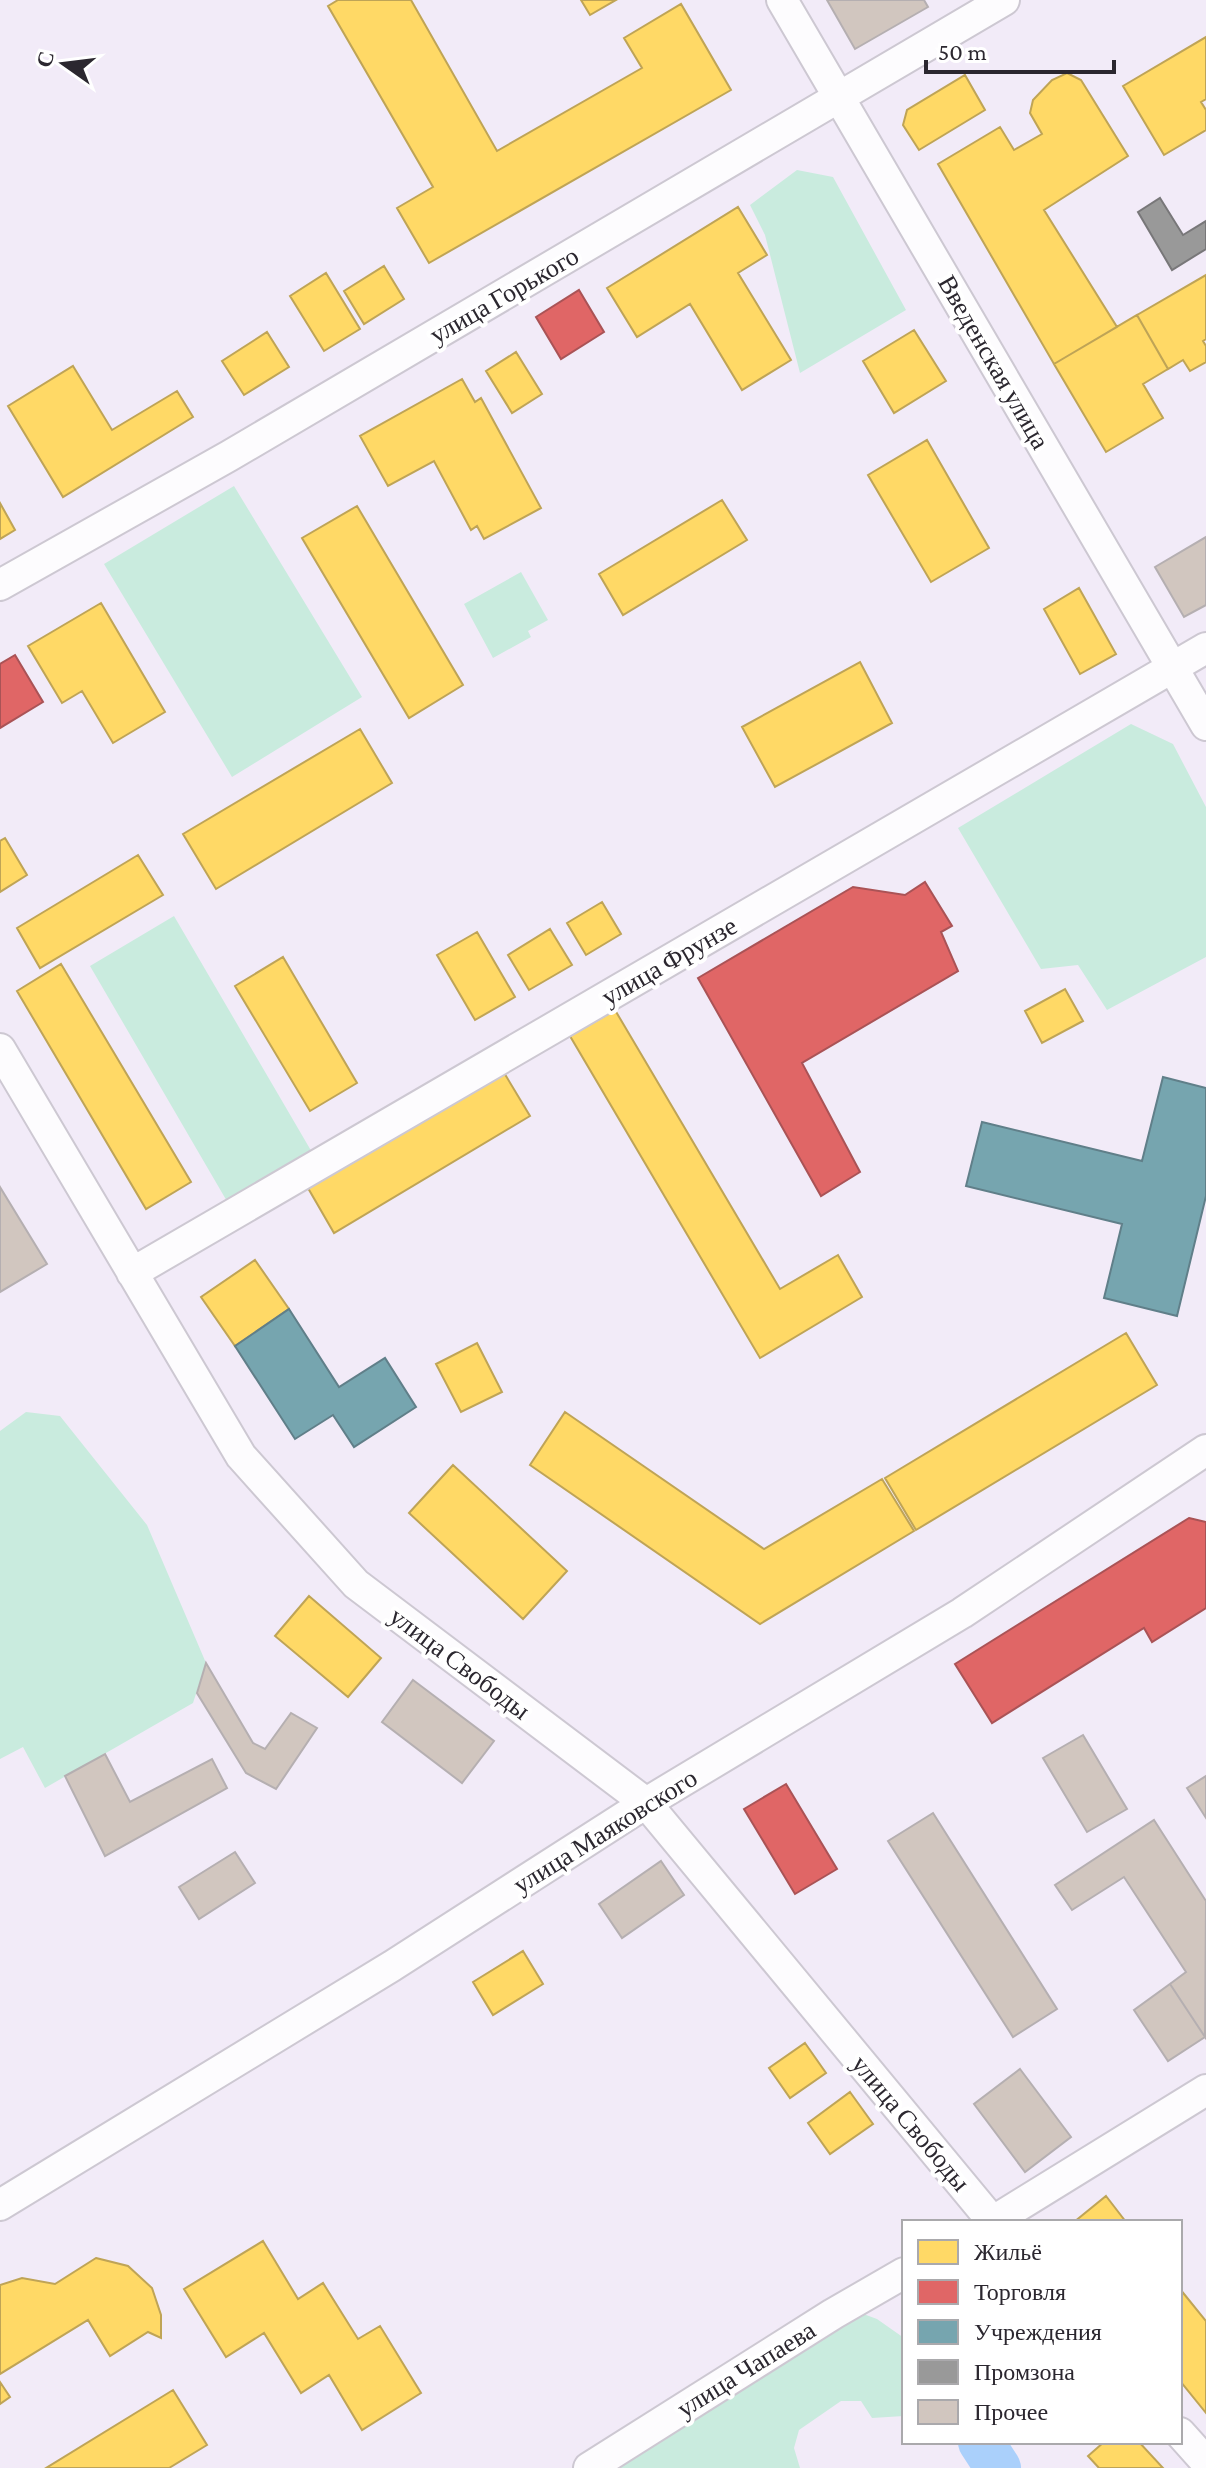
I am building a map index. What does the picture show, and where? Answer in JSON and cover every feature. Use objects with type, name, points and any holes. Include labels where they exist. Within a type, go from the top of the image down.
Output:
[{"type":"street","name":"Введенская улица","points":[[782,0],[1206,725]]},
{"type":"street","name":"улица Горького","points":[[0,585],[229,456],[1004,0]]},
{"type":"street","name":"улица Фрунзе","points":[[132,1273],[1206,648]]},
{"type":"street","name":"улица Свободы","points":[[0,1049],[241,1456],[356,1584],[646,1803],[990,2220]]},
{"type":"street","name":"улица Маяковского","points":[[0,2205],[392,1966],[646,1803],[962,1613],[1206,1450]]},
{"type":"street","points":[[995,2220],[1206,2090]]},
{"type":"street","name":"улица Чапаева","points":[[589,2468],[833,2314],[902,2274]]},
{"type":"street","points":[[1182,2435],[1206,2462]]},
{"type":"green space","points":[[797,170],[833,177],[906,310],[800,373],[765,235],[750,205]]},
{"type":"green space","points":[[234,486],[362,697],[232,777],[104,564]]},
{"type":"green space","points":[[521,572],[548,620],[528,631],[531,637],[493,658],[464,604]]},
{"type":"green space","points":[[1131,724],[1173,744],[1206,807],[1206,957],[1107,1010],[1078,965],[1041,969],[958,828]]},
{"type":"green space","points":[[174,916],[313,1154],[228,1203],[90,966]]},
{"type":"green space","points":[[26,1412],[60,1416],[147,1525],[206,1663],[193,1703],[45,1788],[23,1747],[0,1759],[0,1431]]},
{"type":"green space","points":[[858,2312],[877,2319],[902,2337],[902,2416],[872,2418],[861,2401],[841,2401],[799,2430],[794,2448],[800,2468],[605,2468]]},
{"type":"building: Жильё","points":[[338,0],[411,0],[497,151],[642,68],[624,38],[681,4],[731,90],[429,263],[397,208],[433,187],[328,6]]},
{"type":"building: Жильё","points":[[581,0],[616,0],[590,15]]},
{"type":"building: Жильё","points":[[1206,37],[1206,99],[1201,102],[1206,110],[1206,130],[1164,155],[1123,86]]},
{"type":"building: Жильё","points":[[1067,73],[1081,80],[1128,156],[1044,210],[1117,327],[1054,364],[938,164],[1000,127],[1014,150],[1042,134],[1030,113],[1033,100],[1052,80]]},
{"type":"building: Жильё","points":[[965,75],[985,110],[919,150],[903,125],[907,110]]},
{"type":"building: Жильё","points":[[738,207],[767,255],[738,273],[791,360],[742,390],[690,304],[637,337],[607,288]]},
{"type":"building: Жильё","points":[[384,266],[404,299],[364,324],[344,291]]},
{"type":"building: Жильё","points":[[326,273],[360,329],[324,351],[290,296]]},
{"type":"building: Жильё","points":[[1206,275],[1206,339],[1203,341],[1206,362],[1190,371],[1183,360],[1168,369],[1137,315]]},
{"type":"building: Жильё","points":[[1137,315],[1168,369],[1143,384],[1163,418],[1106,452],[1054,364]]},
{"type":"building: Жильё","points":[[914,330],[946,381],[894,413],[863,361]]},
{"type":"building: Жильё","points":[[267,332],[289,367],[244,395],[222,361]]},
{"type":"building: Жильё","points":[[516,352],[542,394],[512,413],[486,371]]},
{"type":"building: Жильё","points":[[73,366],[112,430],[177,391],[193,417],[63,497],[8,406]]},
{"type":"building: Жильё","points":[[462,379],[475,402],[481,398],[541,508],[484,539],[477,526],[471,530],[434,461],[388,486],[360,436]]},
{"type":"building: Жильё","points":[[927,440],[989,548],[931,582],[868,475]]},
{"type":"building: Жильё","points":[[722,500],[747,540],[623,615],[599,574]]},
{"type":"building: Жильё","points":[[0,503],[15,530],[0,539]]},
{"type":"building: Жильё","points":[[357,506],[463,685],[409,718],[302,538]]},
{"type":"building: Жильё","points":[[1079,588],[1116,654],[1080,674],[1044,609]]},
{"type":"building: Жильё","points":[[101,603],[165,712],[113,743],[82,691],[62,703],[28,646]]},
{"type":"building: Жильё","points":[[860,662],[892,723],[775,787],[742,727]]},
{"type":"building: Жильё","points":[[360,729],[392,783],[216,889],[183,834]]},
{"type":"building: Жильё","points":[[5,838],[27,875],[0,892],[0,841]]},
{"type":"building: Жильё","points":[[138,855],[163,895],[40,968],[17,928]]},
{"type":"building: Жильё","points":[[602,902],[621,934],[586,955],[567,923]]},
{"type":"building: Жильё","points":[[550,929],[572,965],[529,990],[508,955]]},
{"type":"building: Жильё","points":[[477,932],[515,997],[475,1020],[437,955]]},
{"type":"building: Жильё","points":[[283,957],[357,1083],[310,1111],[235,986]]},
{"type":"building: Жильё","points":[[61,964],[191,1182],[146,1209],[17,991]]},
{"type":"building: Жильё","points":[[1065,989],[1083,1021],[1042,1043],[1025,1011]]},
{"type":"building: Жильё","points":[[615,1010],[780,1289],[838,1255],[862,1297],[760,1358],[570,1036]]},
{"type":"building: Жильё","points":[[503,1071],[530,1116],[334,1233],[308,1188]]},
{"type":"building: Жильё","points":[[255,1260],[289,1309],[235,1346],[201,1297]]},
{"type":"building: Жильё","points":[[1126,1333],[1157,1385],[916,1530],[885,1478]]},
{"type":"building: Жильё","points":[[477,1343],[502,1392],[461,1412],[436,1364]]},
{"type":"building: Жильё","points":[[565,1412],[764,1549],[882,1479],[914,1531],[760,1624],[530,1465]]},
{"type":"building: Жильё","points":[[453,1465],[567,1571],[523,1619],[409,1513]]},
{"type":"building: Жильё","points":[[309,1596],[381,1658],[348,1697],[275,1636]]},
{"type":"building: Жильё","points":[[523,1951],[543,1984],[493,2015],[473,1982]]},
{"type":"building: Жильё","points":[[805,2043],[826,2073],[790,2098],[769,2068]]},
{"type":"building: Жильё","points":[[850,2092],[873,2124],[830,2154],[808,2123]]},
{"type":"building: Жильё","points":[[1106,2196],[1124,2220],[1076,2220]]},
{"type":"building: Жильё","points":[[263,2241],[298,2299],[323,2283],[358,2339],[380,2326],[421,2393],[362,2430],[329,2375],[301,2393],[264,2333],[226,2357],[184,2289]]},
{"type":"building: Жильё","points":[[96,2258],[128,2266],[152,2288],[161,2315],[161,2338],[148,2332],[110,2356],[88,2320],[0,2374],[0,2285],[22,2278],[55,2284]]},
{"type":"building: Жильё","points":[[1182,2291],[1206,2321],[1206,2413],[1182,2383]]},
{"type":"building: Жильё","points":[[0,2382],[10,2397],[0,2404]]},
{"type":"building: Жильё","points":[[173,2390],[207,2445],[169,2468],[46,2468]]},
{"type":"building: Жильё","points":[[1102,2444],[1141,2444],[1163,2468],[1099,2468],[1088,2456]]},
{"type":"building: Торговля","points":[[579,290],[604,332],[561,359],[536,317]]},
{"type":"building: Торговля","points":[[15,655],[43,702],[0,728],[0,664]]},
{"type":"building: Торговля","points":[[925,882],[952,926],[941,932],[958,971],[802,1063],[860,1172],[821,1196],[698,978],[853,887],[905,895]]},
{"type":"building: Торговля","points":[[1189,1518],[1206,1522],[1206,1608],[1152,1642],[1144,1628],[992,1723],[955,1664]]},
{"type":"building: Торговля","points":[[786,1784],[837,1869],[795,1894],[744,1809]]},
{"type":"building: Учреждения","points":[[1163,1077],[1206,1088],[1206,1196],[1177,1316],[1104,1298],[1122,1224],[966,1186],[982,1122],[1142,1161]]},
{"type":"building: Учреждения","points":[[289,1309],[339,1387],[385,1358],[416,1407],[354,1447],[333,1415],[295,1439],[235,1346]]},
{"type":"building: Промзона","points":[[1160,198],[1183,235],[1206,221],[1206,249],[1172,270],[1138,212]]},
{"type":"building: Прочее","points":[[827,0],[924,0],[928,7],[855,49]]},
{"type":"building: Прочее","points":[[1206,537],[1206,605],[1184,617],[1155,567]]},
{"type":"building: Прочее","points":[[0,1187],[47,1264],[0,1292]]},
{"type":"building: Прочее","points":[[206,1663],[253,1743],[265,1749],[291,1713],[317,1728],[276,1789],[246,1773],[197,1693]]},
{"type":"building: Прочее","points":[[413,1680],[494,1741],[462,1783],[382,1722]]},
{"type":"building: Прочее","points":[[1083,1735],[1127,1809],[1087,1832],[1043,1758]]},
{"type":"building: Прочее","points":[[105,1754],[130,1802],[212,1759],[227,1788],[105,1856],[65,1776]]},
{"type":"building: Прочее","points":[[1206,1776],[1206,1818],[1187,1788]]},
{"type":"building: Прочее","points":[[933,1813],[1057,2009],[1013,2037],[888,1841]]},
{"type":"building: Прочее","points":[[1154,1820],[1206,1901],[1205,2037],[1170,1984],[1186,1972],[1124,1877],[1072,1910],[1055,1885]]},
{"type":"building: Прочее","points":[[235,1852],[255,1883],[199,1919],[179,1887]]},
{"type":"building: Прочее","points":[[661,1861],[684,1895],[622,1938],[599,1904]]},
{"type":"building: Прочее","points":[[1170,1984],[1205,2037],[1168,2061],[1134,2010]]},
{"type":"building: Прочее","points":[[1020,2069],[1071,2137],[1025,2172],[974,2104]]},
{"type":"waterway","points":[[982,2444],[998,2468]]}]
